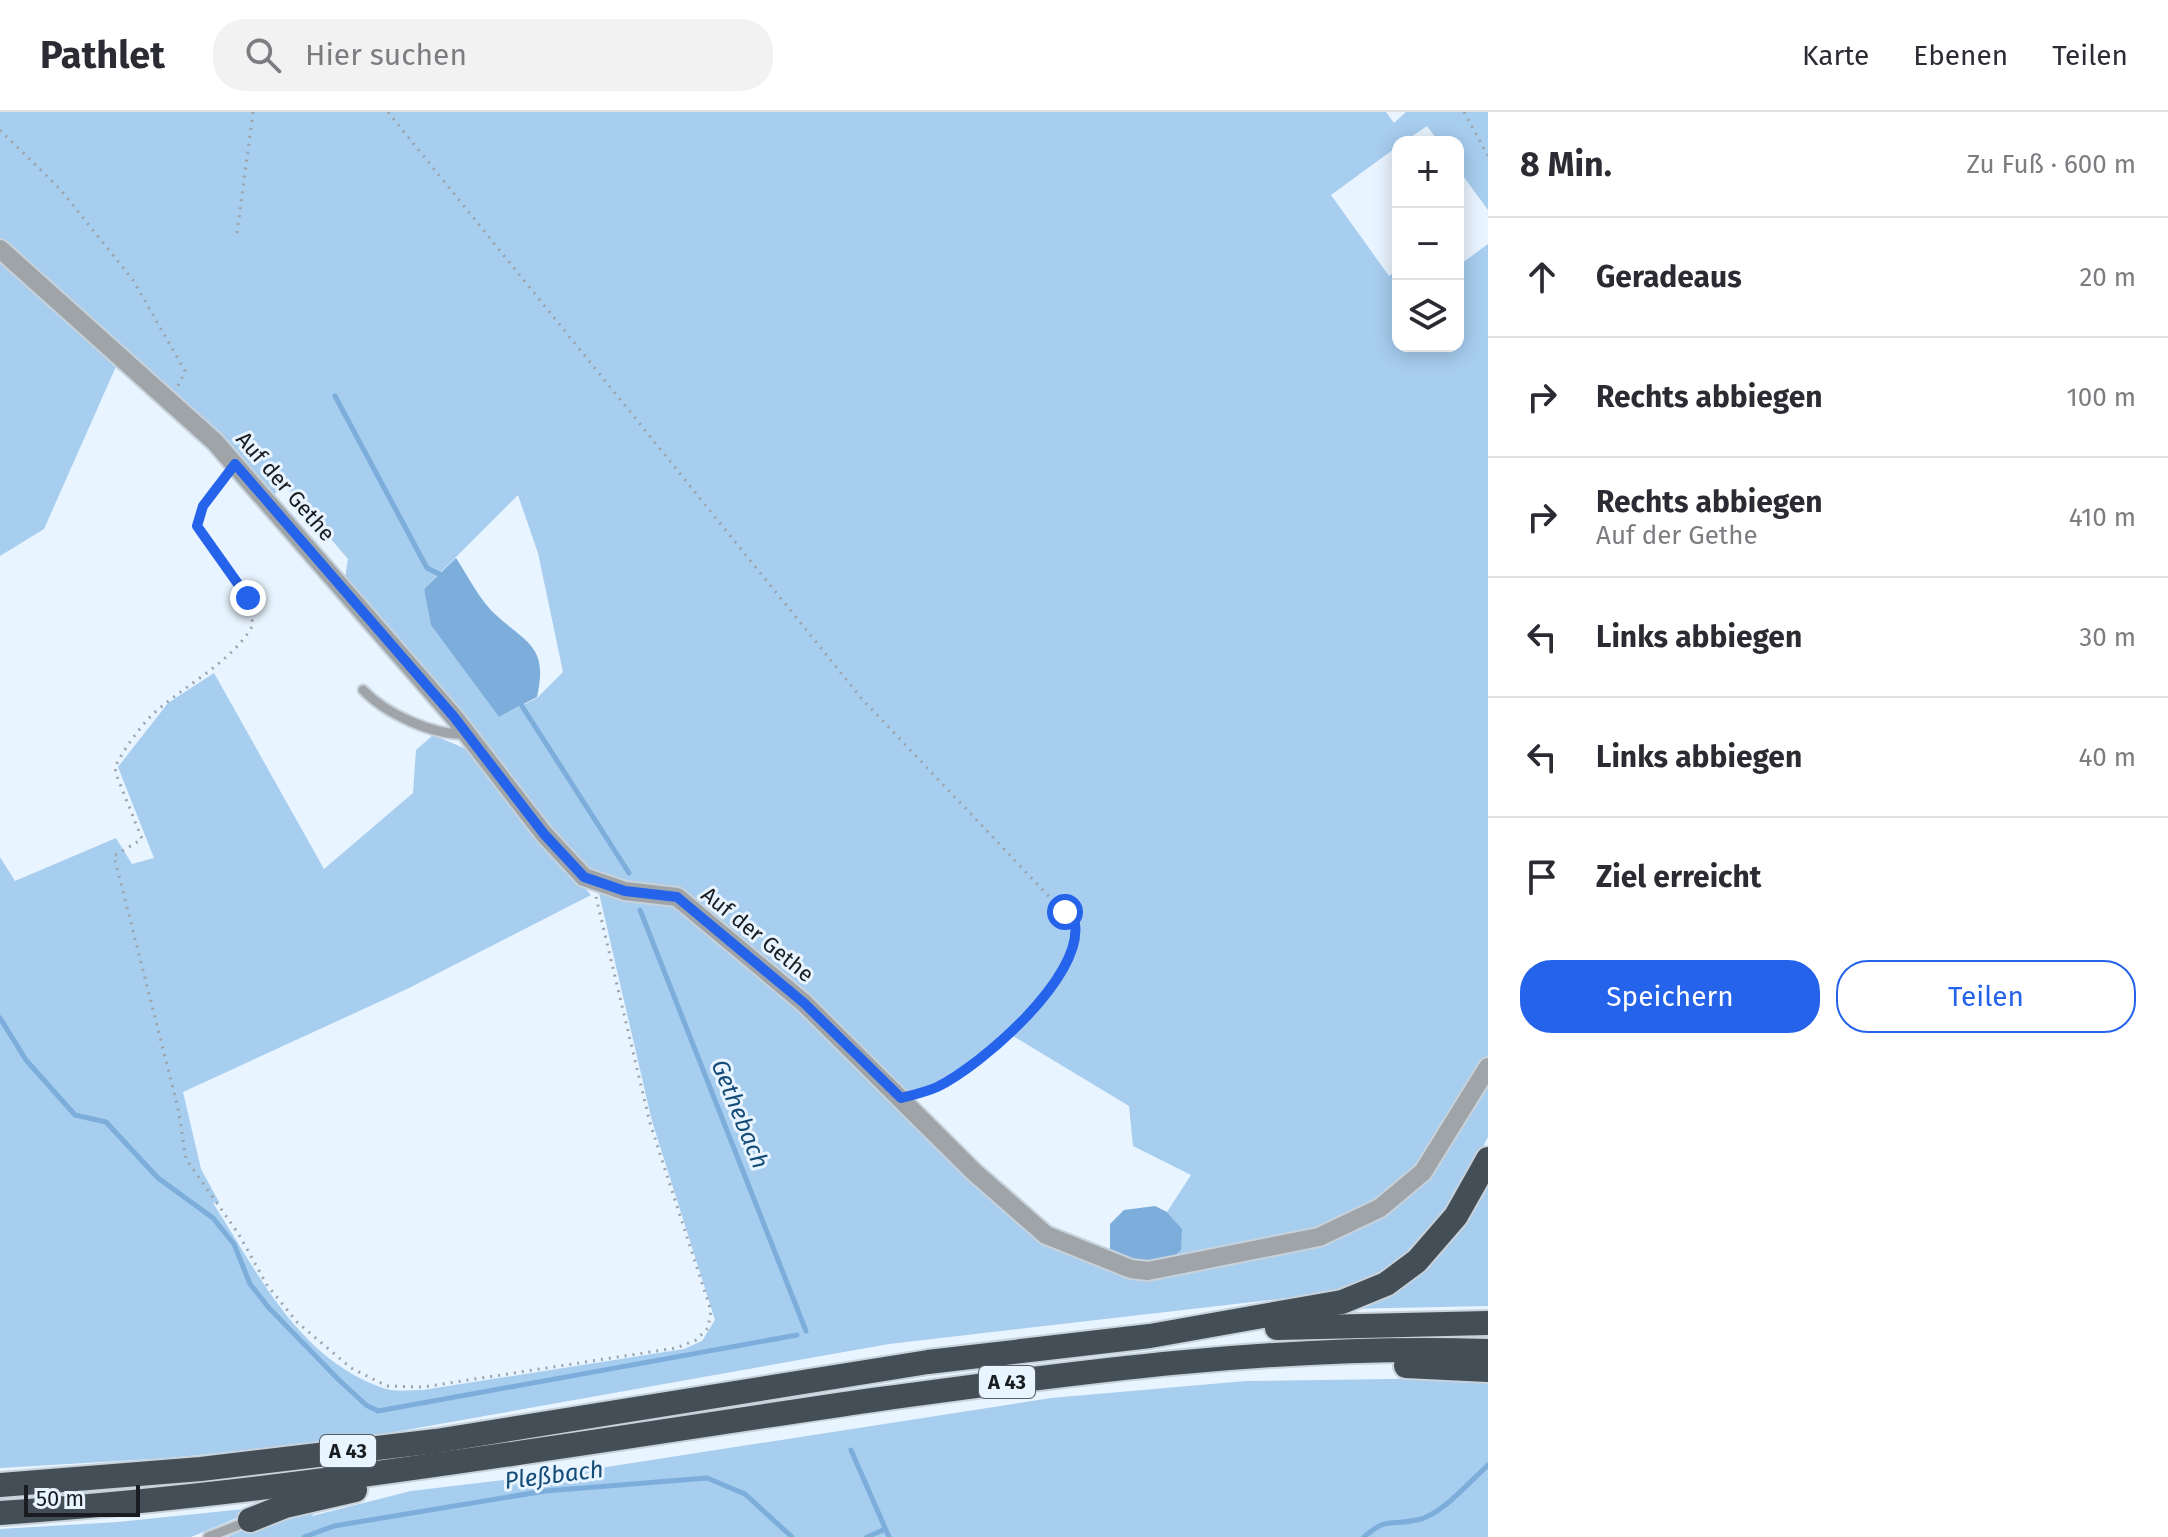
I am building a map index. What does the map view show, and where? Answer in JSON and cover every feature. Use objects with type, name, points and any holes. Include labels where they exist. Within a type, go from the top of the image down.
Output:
[{"type":"highway","points":[[1150,1336],[1342,1302],[1386,1284],[1417,1261],[1439,1239],[1488,1159]]},
{"type":"highway","name":"A 43","points":[[0,1485],[201,1469],[436,1441],[928,1362],[1150,1336],[1325,1325],[1488,1323]]},
{"type":"highway","name":"A 43","points":[[0,1513],[198,1496],[493,1458],[1020,1380],[1336,1351],[1488,1351]]},
{"type":"highway","points":[[1224,1359],[1488,1370]]},
{"type":"highway","points":[[250,1520],[285,1506],[493,1458]]},
{"type":"street","name":"Auf der Gethe","points":[[0,249],[235,464],[467,734],[544,834],[584,877],[625,891],[677,897],[804,1003],[973,1171],[1046,1235],[1131,1269],[1148,1271],[1319,1237],[1380,1208],[1423,1172],[1488,1067]]},
{"type":"lane","points":[[363,690],[374,701],[445,735],[467,734]]},
{"type":"lane","points":[[208,1537],[250,1520]]},
{"type":"path","points":[[237,233],[253,112]]},
{"type":"path","points":[[388,112],[862,699],[1075,924],[1073,953],[1020,1025],[937,1087],[901,1098]]},
{"type":"path","points":[[1464,112],[1488,156]]},
{"type":"path","points":[[0,130],[60,189],[133,280],[185,371],[170,402]]},
{"type":"path","points":[[235,464],[203,506],[197,526],[248,598],[253,625],[219,660],[152,716],[121,755],[115,767],[142,839],[114,856],[178,1108],[186,1159],[285,1309],[351,1368],[387,1386],[423,1387],[640,1355],[686,1345],[708,1328],[711,1311],[650,1123],[592,881]]},
{"type":"shaded area","points":[[0,112],[1386,112],[1394,123],[1406,112],[1488,112],[1488,210],[1464,177],[1464,136],[1434,136],[1427,126],[1413,136],[1392,136],[1392,150],[1331,195],[1389,276],[1392,274],[1392,352],[1464,352],[1464,262],[1488,244],[1488,1137],[1456,1197],[1430,1234],[1398,1265],[1378,1277],[1330,1293],[889,1344],[361,1438],[169,1458],[0,1468],[0,857],[15,881],[116,838],[132,864],[154,858],[118,767],[168,703],[214,673],[324,869],[413,793],[416,750],[433,735],[471,751],[591,895],[407,989],[183,1092],[201,1169],[219,1202],[213,1203],[284,1312],[328,1358],[355,1376],[390,1390],[423,1390],[684,1349],[702,1341],[715,1320],[652,1121],[599,893],[668,900],[781,989],[1008,1207],[1137,1274],[1179,1274],[1224,1262],[1169,1263],[1177,1248],[1180,1231],[1167,1212],[1191,1175],[1133,1146],[1129,1106],[1008,1033],[960,1068],[906,1095],[677,891],[624,886],[585,873],[344,584],[348,559],[285,485],[270,498],[0,240]],"holes":[[[518,495],[538,553],[563,672],[537,698],[499,717],[432,625],[424,589]]]},
{"type":"shaded area","points":[[0,255],[118,362],[44,529],[0,556]]},
{"type":"shaded area","points":[[456,558],[485,603],[533,648],[538,657],[540,680],[537,697],[499,717],[431,625],[424,589]]},
{"type":"shaded area","points":[[1488,1173],[1488,1306],[1341,1309],[1388,1291]]},
{"type":"shaded area","points":[[1155,1206],[1167,1212],[1182,1229],[1181,1250],[1162,1266],[1110,1257],[1110,1224],[1124,1210]]},
{"type":"shaded area","points":[[1488,1380],[1488,1537],[227,1537],[277,1516],[317,1507],[312,1516],[411,1491],[581,1471],[1051,1398],[1246,1381]]},
{"type":"shaded area","points":[[263,1507],[191,1537],[0,1537],[0,1529],[118,1522]]},
{"type":"waterway","points":[[335,396],[427,568],[439,574]]},
{"type":"waterway","points":[[522,706],[629,873]]},
{"type":"waterway","name":"Gethebach","points":[[640,910],[806,1331]]},
{"type":"waterway","points":[[0,1018],[26,1060],[75,1115],[106,1122],[158,1178],[213,1218],[234,1244],[250,1284],[269,1308],[338,1379],[366,1405],[378,1411],[797,1335]]},
{"type":"waterway","points":[[851,1450],[889,1537]]},
{"type":"waterway","name":"Pleßbach","points":[[1364,1537],[1384,1524],[1417,1520],[1436,1512],[1488,1465]]},
{"type":"waterway","name":"Pleßbach","points":[[304,1537],[334,1526],[545,1491],[707,1478],[745,1494],[792,1537]]},
{"type":"waterway","name":"Pleßbach","points":[[867,1537],[883,1530]]},
{"type":"route","points":[[248,598],[197,526],[203,506],[235,464],[454,717],[544,834],[584,877],[625,891],[677,897],[804,1003],[901,1098],[937,1087],[1020,1025],[1073,953],[1077,936],[1075,924],[1065,912]]}]
